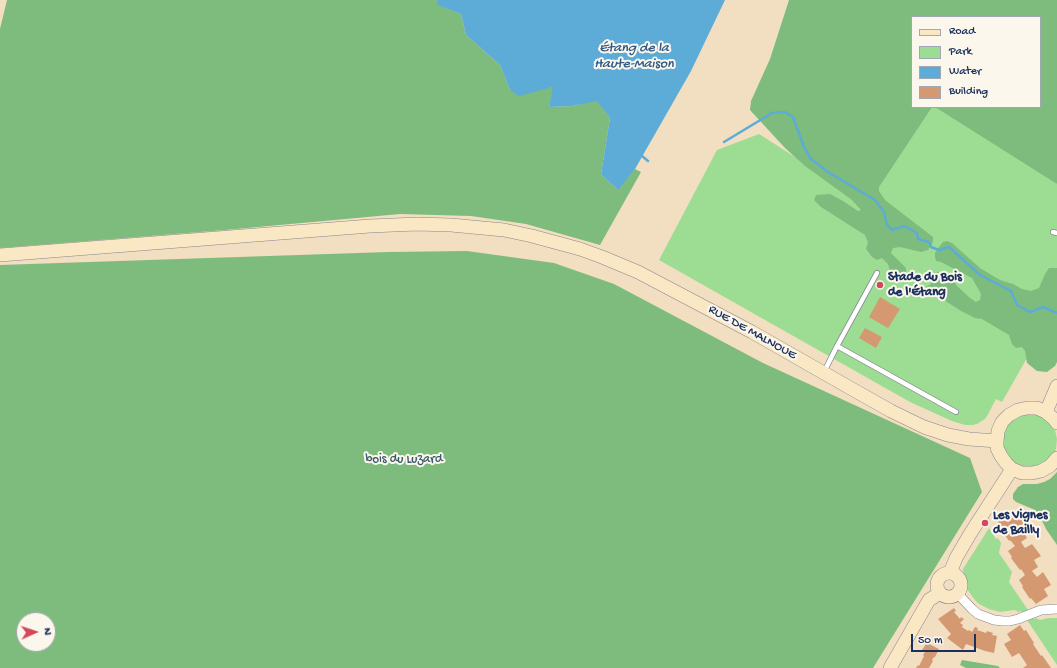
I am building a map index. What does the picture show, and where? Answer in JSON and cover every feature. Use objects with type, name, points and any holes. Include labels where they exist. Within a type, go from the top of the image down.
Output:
[{"type":"main road","name":"RUE DE MALNOUE","points":[[0,255],[378,225],[451,225],[504,230],[538,237],[580,249],[638,272],[745,328],[891,411],[924,427],[969,440],[996,441]]},
{"type":"main road","points":[[1046,412],[1057,386]]},
{"type":"main road","points":[[1057,423],[1046,412],[1037,408],[1018,410],[1009,415],[1002,422],[996,441],[1001,456],[1006,463],[1012,469],[1022,473],[1032,474],[1041,471],[1050,466],[1057,458]]},
{"type":"main road","points":[[950,573],[966,540],[1012,469]]},
{"type":"main road","points":[[950,573],[957,576],[961,583],[961,587],[958,594],[947,597],[940,593],[937,586],[940,578],[950,573]]},
{"type":"main road","points":[[890,668],[929,600],[940,593]]},
{"type":"street","points":[[958,594],[972,610],[994,620],[1010,621],[1041,610],[1057,609]]},
{"type":"lane","points":[[824,373],[877,273]]},
{"type":"lane","points":[[837,346],[956,412]]},
{"type":"green space","points":[[7,0],[438,0],[438,5],[461,14],[466,35],[500,65],[510,90],[554,87],[549,107],[572,106],[597,100],[610,118],[601,174],[617,189],[635,169],[641,172],[600,245],[526,224],[471,216],[400,214],[0,248],[0,29]]},
{"type":"green space","points":[[789,0],[1057,0],[1057,184],[937,108],[1041,108],[1041,16],[911,16],[911,108],[931,108],[879,187],[879,191],[885,200],[933,237],[933,242],[928,250],[921,252],[900,247],[893,248],[891,253],[906,268],[906,273],[900,275],[890,271],[888,264],[882,258],[877,260],[872,257],[866,249],[868,242],[865,235],[821,207],[814,200],[816,195],[830,194],[858,211],[861,210],[852,200],[805,166],[785,148],[750,110],[751,101],[770,59]]},
{"type":"green space","name":"Stade du Bois de l'Étang","points":[[924,108],[951,108],[1057,184],[1057,309],[1002,402],[996,399],[986,418],[977,424],[965,425],[952,421],[910,402],[659,260],[717,150],[759,134],[842,187]]},
{"type":"green space","points":[[947,241],[952,243],[980,268],[1000,280],[1013,284],[1022,289],[1031,291],[1039,288],[1049,268],[1057,268],[1057,362],[1055,366],[1047,372],[1037,371],[1027,363],[1025,351],[1022,347],[1016,348],[1012,344],[1009,335],[982,319],[975,318],[961,311],[947,302],[941,295],[927,291],[926,287],[931,284],[932,273],[938,272],[949,275],[957,286],[976,302],[980,300],[981,294],[972,278],[941,262],[936,261],[935,253],[943,242]]},
{"type":"green space","name":"bois du Luzard","points":[[467,251],[554,263],[614,284],[763,363],[970,458],[982,492],[873,668],[0,668],[0,265],[388,252]]},
{"type":"green space","points":[[1023,414],[1034,414],[1046,420],[1055,430],[1057,439],[1053,457],[1030,471],[1006,459],[1001,437],[1009,422]]},
{"type":"green space","points":[[1057,472],[1057,545],[1046,529],[1039,514],[1035,510],[1016,502],[1013,499],[1013,494],[1018,487],[1023,484],[1037,484],[1044,482],[1050,479]]},
{"type":"green space","points":[[989,528],[996,539],[998,538],[1001,543],[999,553],[1012,572],[1009,582],[1034,619],[1036,618],[1040,620],[1057,618],[1057,665],[1021,611],[1018,612],[1015,610],[1000,612],[989,609],[979,604],[967,589],[963,569]]},
{"type":"green space","points":[[962,660],[998,666],[1000,668],[966,668],[960,665]]},
{"type":"water","name":"Étang de la Haute-Maison","points":[[438,0],[725,0],[691,71],[635,169],[618,190],[601,174],[610,118],[597,101],[572,106],[549,107],[553,87],[519,96],[510,90],[500,65],[466,35],[461,14],[437,5]]},
{"type":"building","points":[[880,297],[900,309],[888,328],[869,317]]},
{"type":"building","points":[[865,328],[882,337],[876,348],[859,338]]},
{"type":"building","points":[[1010,513],[1014,519],[1022,514],[1030,527],[1023,531],[1027,538],[1021,542],[1025,548],[1032,544],[1041,556],[1034,560],[1038,567],[1032,571],[1037,577],[1043,572],[1051,585],[1044,589],[1048,596],[1036,604],[1031,598],[1030,599],[1022,587],[1023,586],[1019,580],[1025,575],[1011,558],[1012,557],[1008,551],[1015,546],[1010,540],[1009,541],[998,522]]},
{"type":"building","points":[[954,608],[956,611],[954,612],[960,619],[961,617],[964,619],[960,623],[963,625],[962,627],[968,631],[969,630],[972,632],[975,627],[978,628],[977,630],[986,633],[987,631],[993,633],[992,635],[997,636],[994,653],[966,644],[963,650],[947,638],[951,634],[938,619]]},
{"type":"building","points":[[1020,625],[1024,631],[1026,630],[1034,643],[1033,644],[1051,668],[1023,668],[1027,665],[1019,653],[1012,657],[1004,644],[1011,640],[1007,634]]},
{"type":"building","points":[[926,644],[939,649],[929,668],[916,668],[918,665],[919,666],[924,656],[923,655],[925,652],[922,650]]},
{"type":"waterway","points":[[724,142],[772,113],[785,112],[793,117],[804,147],[811,159],[828,172],[875,200],[884,212],[887,225],[892,230],[904,226],[917,233],[918,239],[929,242],[931,247],[939,250],[949,247],[980,275],[1011,291],[1017,305],[1030,312],[1043,307],[1057,313]]},
{"type":"waterway","points":[[641,155],[648,161]]},
{"type":"place","name":"Stade du Bois de l'Étang","points":[[880,285]]},
{"type":"place","name":"Les Vignes de Bailly","points":[[985,523]]}]
